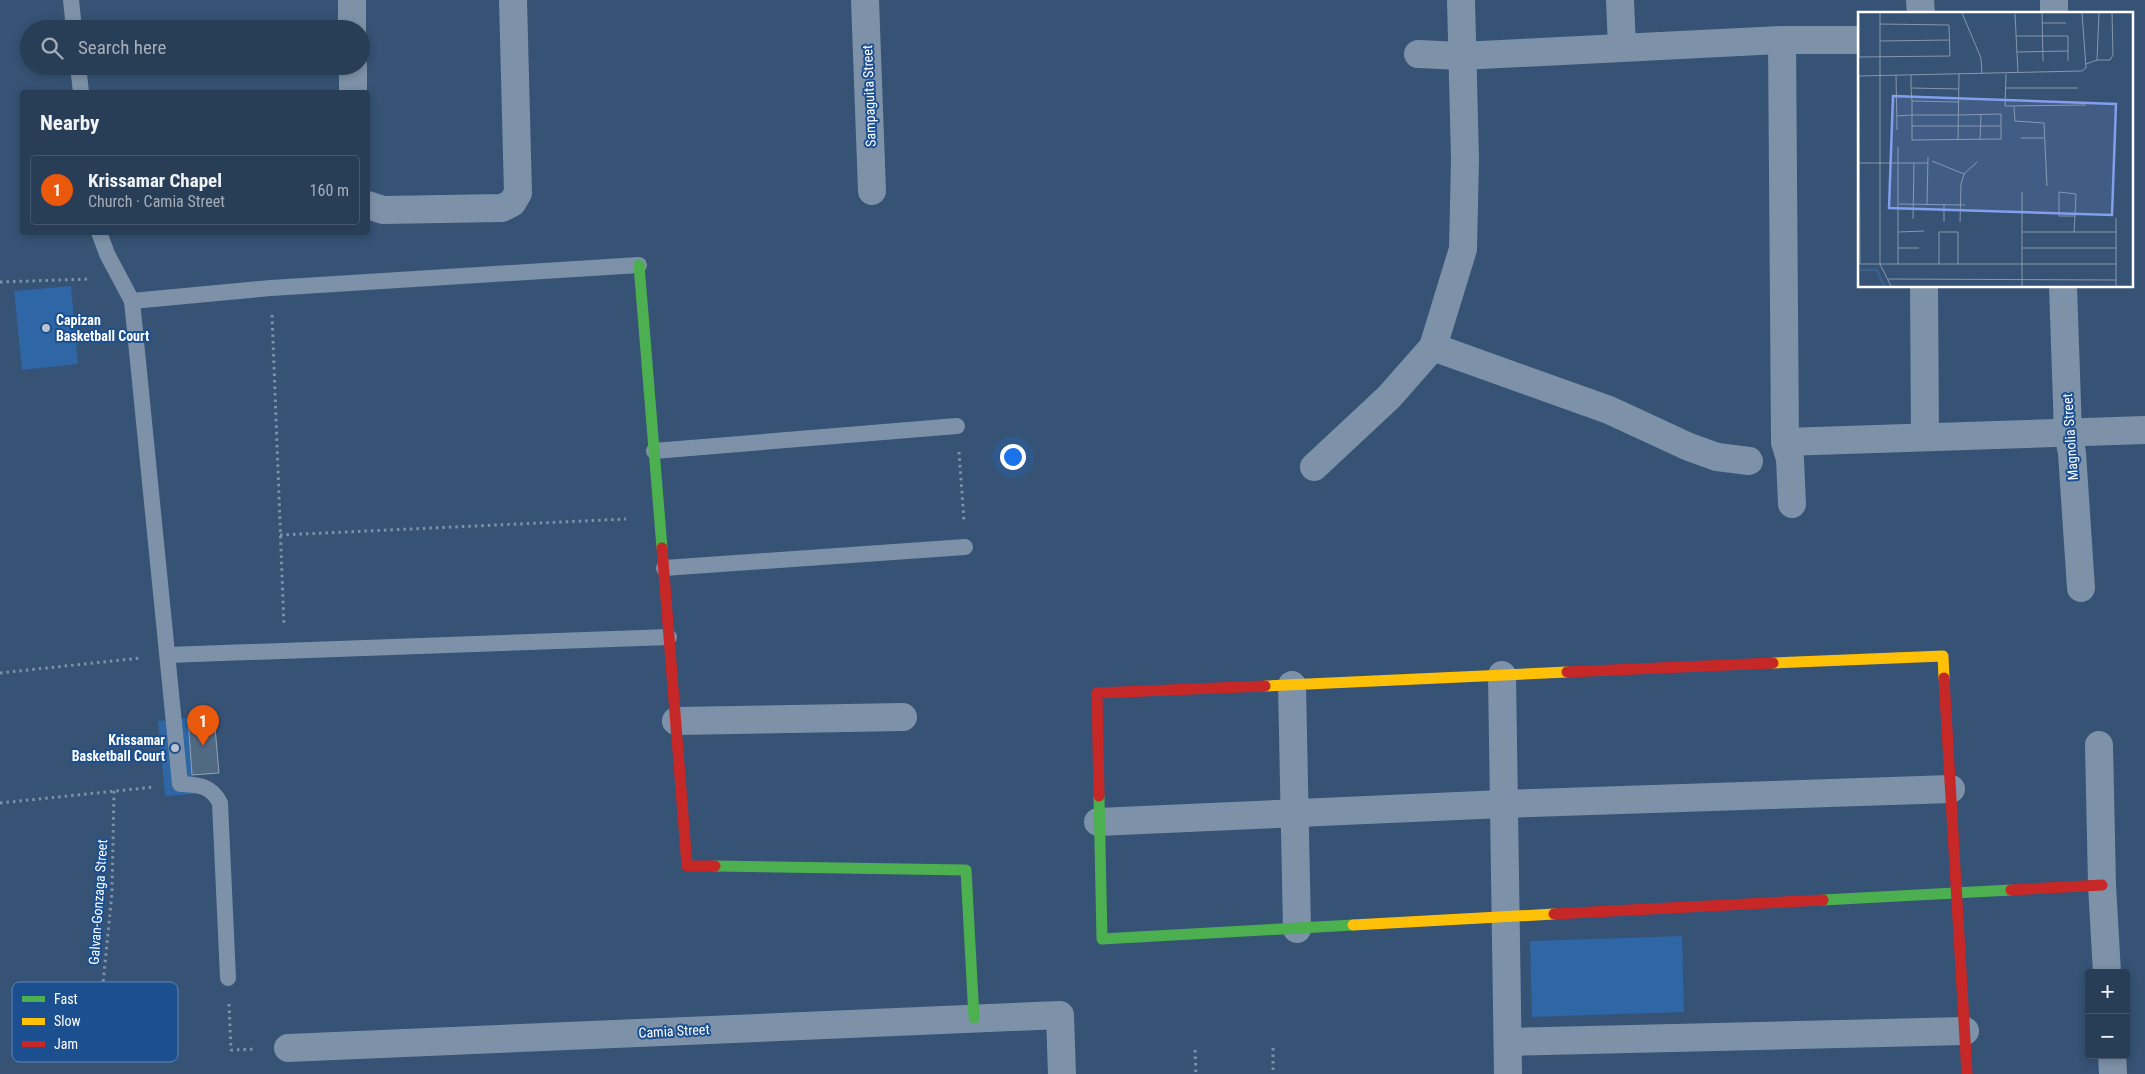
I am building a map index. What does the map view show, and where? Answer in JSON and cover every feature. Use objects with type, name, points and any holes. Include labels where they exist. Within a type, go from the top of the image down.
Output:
[{"type":"street","points":[[352,0],[352,20]]},
{"type":"street","points":[[370,206],[382,210],[502,208],[512,203],[518,193],[513,0]]},
{"type":"street","name":"Sampaguita Street","points":[[865,0],[872,191]]},
{"type":"street","points":[[1314,467],[1389,397],[1433,347],[1463,249],[1465,159],[1461,0]]},
{"type":"street","points":[[1620,0],[1622,48]]},
{"type":"street","points":[[1418,54],[1461,56],[1782,40],[1858,40]]},
{"type":"street","points":[[1782,40],[1785,442],[1790,459],[1792,504]]},
{"type":"street","points":[[353,75],[353,90]]},
{"type":"street","points":[[639,264],[687,866],[966,870],[974,1018]]},
{"type":"street","points":[[1924,288],[1925,437]]},
{"type":"street","name":"Magnolia Street","points":[[2063,288],[2068,433],[2072,453],[2080,588]]},
{"type":"street","points":[[1433,347],[1609,410],[1689,448],[1717,457],[1749,461]]},
{"type":"street","points":[[1785,442],[2145,430]]},
{"type":"street","points":[[1967,1074],[1965,1030],[1957,893],[1951,789],[1943,656],[1097,693],[1098,822],[1102,939],[1505,918],[1957,893],[2102,885]]},
{"type":"street","points":[[1502,675],[1508,1074]]},
{"type":"street","points":[[1292,684],[1297,928]]},
{"type":"street","points":[[676,721],[903,717]]},
{"type":"street","points":[[2099,745],[2102,885],[2107,969]]},
{"type":"street","points":[[1098,822],[1503,804],[1951,789]]},
{"type":"street","name":"Camia Street","points":[[288,1048],[1060,1015],[1062,1074]]},
{"type":"street","points":[[1508,1042],[1965,1030]]},
{"type":"street","points":[[2112,1059],[2113,1074]]},
{"type":"lane","points":[[70,0],[73,20]]},
{"type":"lane","points":[[79,75],[81,90]]},
{"type":"lane","points":[[100,235],[106,254],[121,278],[132,301],[180,784],[207,787],[215,793],[220,803],[228,978]]},
{"type":"lane","points":[[132,301],[271,288],[639,264]]},
{"type":"lane","points":[[654,451],[957,426]]},
{"type":"lane","points":[[664,568],[965,547]]},
{"type":"lane","points":[[168,655],[669,637]]},
{"type":"path","points":[[0,282],[121,278]]},
{"type":"path","points":[[271,288],[284,651]]},
{"type":"path","points":[[957,426],[965,547]]},
{"type":"path","points":[[280,535],[660,517]]},
{"type":"path","points":[[0,673],[168,655]]},
{"type":"path","points":[[0,803],[180,784]]},
{"type":"path","name":"Galvan-Gonzaga Street","points":[[103,982],[111,903],[114,791]]},
{"type":"path","points":[[228,978],[231,1050]]},
{"type":"path","points":[[1273,1048],[1273,1074]]},
{"type":"path","points":[[1195,1050],[1196,1074]]},
{"type":"shaded area","name":"Capizan Basketball Court","points":[[71,286],[78,364],[22,370],[14,291]]},
{"type":"shaded area","name":"Krissamar Basketball Court","points":[[188,718],[194,794],[165,796],[158,721]]},
{"type":"shaded area","points":[[1682,936],[1684,1012],[1532,1017],[1530,941]]},
{"type":"building","points":[[214,716],[219,773],[192,775],[188,718]]},
{"type":"traffic: fast","points":[[639,265],[662,548]]},
{"type":"traffic: fast","points":[[1099,796],[1102,939],[1353,925]]},
{"type":"traffic: fast","points":[[715,866],[966,870],[974,1018]]},
{"type":"traffic: fast","points":[[1823,900],[2011,890]]},
{"type":"traffic: slow","points":[[1773,663],[1943,656],[1944,678]]},
{"type":"traffic: slow","points":[[1265,686],[1567,672]]},
{"type":"traffic: slow","points":[[1353,925],[1554,914]]},
{"type":"traffic: jam","points":[[662,548],[687,866],[715,866]]},
{"type":"traffic: jam","points":[[1567,672],[1773,663]]},
{"type":"traffic: jam","points":[[1944,678],[1967,1074]]},
{"type":"traffic: jam","points":[[1099,796],[1097,693],[1265,686]]},
{"type":"traffic: jam","points":[[2011,890],[2102,885]]},
{"type":"traffic: jam","points":[[1554,914],[1823,900]]},
{"type":"place","name":"Capizan Basketball Court","points":[[46,328]]},
{"type":"place","name":"Krissamar Chapel","points":[[203,746]]},
{"type":"place","name":"Krissamar Basketball Court","points":[[175,748]]}]
